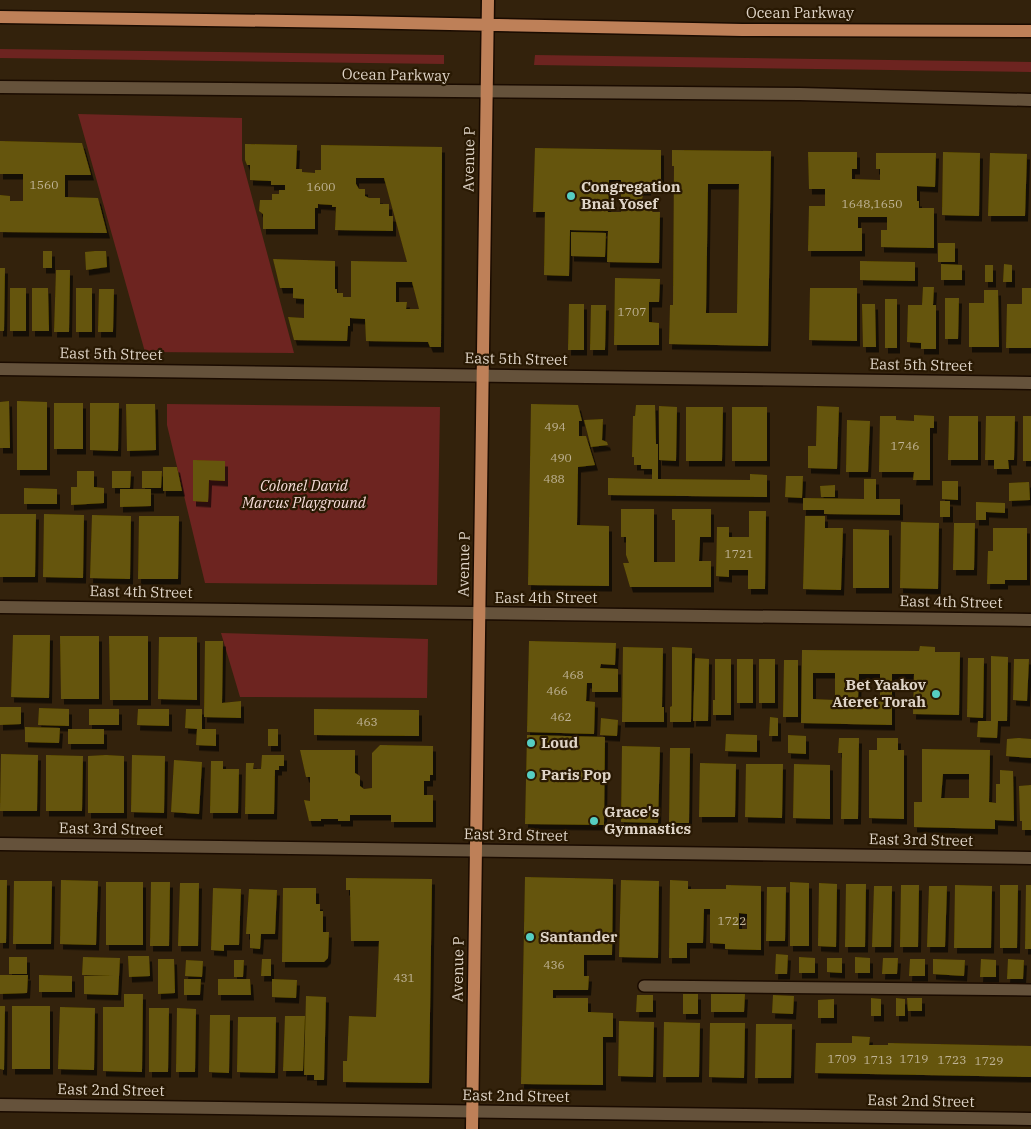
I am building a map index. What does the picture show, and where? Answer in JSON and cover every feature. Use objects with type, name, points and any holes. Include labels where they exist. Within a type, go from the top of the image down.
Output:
[{"type":"main road","name":"Avenue P","points":[[472,1129],[488,0]]},
{"type":"main road","name":"Ocean Parkway","points":[[0,17],[751,30],[1031,31]]},
{"type":"street","name":"Ocean Parkway","points":[[0,88],[800,94],[1031,100]]},
{"type":"street","name":"East 5th Street","points":[[0,369],[1031,383]]},
{"type":"street","name":"East 4th Street","points":[[0,607],[1031,620]]},
{"type":"street","name":"East 3rd Street","points":[[0,844],[1031,858]]},
{"type":"street","name":"East 2nd Street","points":[[0,1105],[1031,1119]]},
{"type":"lane","points":[[644,986],[1031,990]]},
{"type":"green space","points":[[0,49],[444,55],[444,64],[0,58]]},
{"type":"green space","points":[[535,55],[1031,62],[1031,72],[534,65]]},
{"type":"green space","points":[[78,114],[242,118],[242,160],[294,353],[145,352]]},
{"type":"green space","name":"Colonel David Marcus Playground","points":[[167,404],[440,407],[437,585],[205,583],[167,425]]},
{"type":"green space","points":[[221,633],[428,639],[427,698],[240,697]]},
{"type":"building","points":[[0,141],[82,143],[91,175],[65,175],[65,197],[98,198],[107,233],[0,232],[0,195],[10,196],[10,201],[23,201],[23,174],[0,174]]},
{"type":"building","points":[[245,144],[297,145],[296,169],[302,169],[302,172],[315,173],[315,170],[321,170],[321,145],[442,147],[441,347],[430,347],[428,342],[366,341],[365,319],[350,318],[347,341],[294,340],[288,317],[304,318],[304,299],[293,298],[293,288],[280,288],[273,259],[335,261],[335,289],[337,289],[337,293],[343,293],[343,297],[351,297],[351,261],[407,262],[384,178],[356,178],[356,184],[359,189],[365,189],[365,196],[380,198],[380,204],[389,204],[389,216],[393,216],[393,231],[335,230],[336,207],[318,204],[318,208],[315,208],[315,229],[263,229],[263,214],[259,211],[260,200],[272,200],[272,194],[279,194],[279,190],[285,190],[285,185],[271,185],[271,181],[250,180],[250,165],[247,165],[245,160]],"holes":[[[396,282],[412,282],[419,309],[406,309],[407,302],[396,302]]]},
{"type":"building","points":[[535,148],[661,150],[661,185],[648,185],[648,190],[639,190],[638,195],[643,195],[642,200],[648,200],[648,207],[653,212],[660,212],[659,263],[607,262],[608,231],[570,230],[569,276],[544,275],[545,212],[533,212]],"holes":[[[609,180],[621,180],[621,212],[608,212]]]},
{"type":"building","points":[[672,150],[771,151],[768,346],[669,344],[670,305],[673,305],[674,166],[672,166]],"holes":[[[708,184],[739,184],[737,313],[706,313]]]},
{"type":"building","points":[[808,152],[857,152],[857,169],[852,169],[852,179],[880,180],[880,169],[876,169],[876,153],[936,153],[935,187],[917,186],[919,208],[934,208],[934,248],[881,247],[881,230],[887,230],[887,217],[858,217],[858,228],[862,228],[862,251],[808,251],[809,206],[825,206],[825,189],[809,189]]},
{"type":"building","points":[[943,152],[980,153],[979,216],[942,215]]},
{"type":"building","points":[[990,153],[1027,154],[1025,216],[988,216]]},
{"type":"building","points":[[571,232],[606,233],[605,257],[571,256]]},
{"type":"building","points":[[938,243],[955,243],[955,262],[938,262]]},
{"type":"building","points":[[43,251],[52,251],[52,268],[43,268]]},
{"type":"building","points":[[106,251],[107,267],[86,270],[85,252]]},
{"type":"building","points":[[860,261],[915,262],[915,281],[860,280]]},
{"type":"building","points":[[941,264],[962,265],[962,280],[941,280]]},
{"type":"building","points":[[1004,264],[1012,265],[1012,282],[1003,282]]},
{"type":"building","points":[[985,265],[993,265],[993,282],[985,282]]},
{"type":"building","points":[[0,268],[5,268],[4,331],[0,331]]},
{"type":"building","points":[[56,270],[70,270],[69,332],[54,332]]},
{"type":"building","points":[[615,278],[660,279],[659,302],[649,302],[649,322],[659,323],[659,345],[614,345]]},
{"type":"building","points":[[923,287],[934,287],[933,305],[936,305],[936,349],[921,349],[921,343],[907,342],[908,305],[922,305]]},
{"type":"building","points":[[10,288],[26,288],[26,331],[10,331]]},
{"type":"building","points":[[32,288],[48,288],[49,331],[32,331]]},
{"type":"building","points":[[76,288],[92,288],[92,332],[76,332]]},
{"type":"building","points":[[810,288],[857,288],[857,341],[809,340]]},
{"type":"building","points":[[1022,288],[1031,288],[1031,348],[1006,348],[1007,304],[1022,304]]},
{"type":"building","points":[[99,289],[114,289],[113,332],[98,332]]},
{"type":"building","points":[[984,290],[998,290],[999,347],[969,347],[969,303],[984,303]]},
{"type":"building","points":[[945,298],[959,298],[958,339],[945,339]]},
{"type":"building","points":[[885,299],[897,299],[897,348],[885,348]]},
{"type":"building","points":[[569,304],[584,304],[584,350],[568,350]]},
{"type":"building","points":[[862,304],[875,304],[876,347],[863,347]]},
{"type":"building","points":[[591,305],[606,305],[605,350],[590,350]]},
{"type":"building","points":[[9,401],[10,448],[0,448],[0,402]]},
{"type":"building","points":[[17,401],[47,402],[47,470],[17,470]]},
{"type":"building","points":[[54,403],[83,403],[83,449],[54,449]]},
{"type":"building","points":[[90,403],[119,403],[118,451],[90,450]]},
{"type":"building","points":[[126,404],[155,404],[156,450],[127,451]]},
{"type":"building","points":[[531,404],[578,405],[582,421],[579,421],[579,436],[586,436],[595,465],[578,467],[577,525],[609,526],[609,586],[528,585]]},
{"type":"building","points":[[636,405],[655,405],[658,479],[750,480],[750,474],[767,475],[767,497],[608,495],[608,478],[652,479],[652,469],[641,469],[641,465],[634,465],[634,457],[632,457],[633,416],[635,416]]},
{"type":"building","points":[[659,406],[677,407],[676,461],[659,460]]},
{"type":"building","points":[[817,406],[839,407],[837,469],[808,468],[808,446],[816,446]]},
{"type":"building","points":[[686,407],[723,407],[722,461],[686,461]]},
{"type":"building","points":[[732,407],[767,407],[767,461],[732,461]]},
{"type":"building","points":[[914,415],[934,416],[934,428],[930,428],[930,480],[913,480],[914,472],[879,472],[880,416],[896,416],[896,420],[914,421]]},
{"type":"building","points":[[949,416],[978,416],[978,460],[948,460]]},
{"type":"building","points":[[986,416],[1015,416],[1014,460],[1008,460],[1009,469],[994,469],[994,460],[985,460]]},
{"type":"building","points":[[1023,416],[1031,416],[1031,461],[1023,461]]},
{"type":"building","points":[[603,419],[602,440],[607,442],[608,445],[591,447],[584,420]]},
{"type":"building","points":[[847,420],[870,421],[868,472],[846,472]]},
{"type":"building","points":[[193,460],[225,461],[225,481],[209,480],[208,502],[193,501]]},
{"type":"building","points":[[163,467],[177,467],[182,491],[163,491]]},
{"type":"building","points":[[77,471],[94,471],[94,487],[104,488],[104,503],[71,505],[71,487],[77,487]]},
{"type":"building","points":[[112,471],[131,471],[130,488],[112,488]]},
{"type":"building","points":[[142,471],[162,471],[161,488],[142,488]]},
{"type":"building","points":[[786,476],[803,476],[802,498],[785,497]]},
{"type":"building","points":[[864,479],[876,479],[876,499],[900,499],[900,515],[824,514],[824,510],[803,510],[803,498],[864,499]]},
{"type":"building","points":[[942,481],[958,481],[958,500],[942,499]]},
{"type":"building","points":[[1029,482],[1030,500],[1009,501],[1009,483]]},
{"type":"building","points":[[835,485],[835,497],[821,497],[820,486]]},
{"type":"building","points":[[24,488],[57,489],[57,504],[24,504]]},
{"type":"building","points":[[120,489],[151,489],[151,506],[120,507]]},
{"type":"building","points":[[940,501],[950,501],[950,517],[940,517]]},
{"type":"building","points":[[976,502],[1005,503],[1005,513],[986,512],[986,520],[976,520]]},
{"type":"building","points":[[621,509],[654,509],[654,562],[675,562],[675,520],[672,520],[672,509],[711,509],[711,537],[700,537],[699,561],[711,561],[711,587],[630,587],[623,563],[629,563],[626,555],[626,537],[621,537]]},
{"type":"building","points":[[749,511],[766,511],[765,589],[748,589],[748,570],[729,570],[729,577],[716,576],[717,527],[729,527],[729,537],[749,537]]},
{"type":"building","points":[[0,514],[36,514],[35,577],[0,577]]},
{"type":"building","points":[[44,514],[84,515],[83,578],[43,577]]},
{"type":"building","points":[[92,515],[131,516],[130,579],[90,578]]},
{"type":"building","points":[[139,516],[179,516],[178,579],[138,579]]},
{"type":"building","points":[[805,516],[825,516],[825,528],[843,528],[841,590],[803,589]]},
{"type":"building","points":[[901,522],[939,523],[938,589],[900,588]]},
{"type":"building","points":[[954,523],[975,523],[974,570],[953,570]]},
{"type":"building","points":[[993,528],[1027,528],[1027,580],[1005,580],[1005,584],[987,584],[988,551],[993,551]]},
{"type":"building","points":[[853,529],[889,530],[889,588],[853,588]]},
{"type":"building","points":[[13,635],[50,635],[49,698],[11,697]]},
{"type":"building","points":[[60,636],[99,636],[99,699],[61,699]]},
{"type":"building","points":[[109,636],[148,636],[148,700],[110,700]]},
{"type":"building","points":[[159,637],[197,637],[197,700],[158,699]]},
{"type":"building","points":[[205,641],[223,641],[222,703],[241,701],[241,718],[204,717]]},
{"type":"building","points":[[529,641],[616,643],[615,665],[601,664],[600,668],[618,669],[618,692],[592,692],[592,683],[587,683],[586,701],[595,702],[594,734],[527,732]]},
{"type":"building","points":[[920,646],[935,647],[935,652],[960,652],[959,715],[913,714],[914,674],[892,674],[892,725],[801,723],[802,650],[919,651]],"holes":[[[813,673],[835,673],[835,700],[813,699]],[[859,674],[880,674],[880,700],[858,700]]]},
{"type":"building","points":[[623,647],[663,648],[662,707],[664,707],[664,722],[622,722]]},
{"type":"building","points":[[672,647],[692,648],[691,722],[670,722],[670,707],[672,706]]},
{"type":"building","points":[[991,656],[1008,657],[1007,721],[998,721],[997,738],[977,737],[978,721],[991,721]]},
{"type":"building","points":[[695,658],[709,659],[708,721],[693,721]]},
{"type":"building","points":[[968,658],[984,658],[983,718],[967,717]]},
{"type":"building","points":[[715,659],[731,659],[731,715],[713,715]]},
{"type":"building","points":[[737,659],[753,659],[753,703],[737,703]]},
{"type":"building","points":[[759,659],[775,659],[775,703],[759,703]]},
{"type":"building","points":[[1014,659],[1029,659],[1027,701],[1013,700]]},
{"type":"building","points":[[784,660],[798,660],[798,717],[783,717]]},
{"type":"building","points":[[0,707],[21,707],[21,724],[0,725]]},
{"type":"building","points":[[39,708],[69,709],[69,726],[38,725]]},
{"type":"building","points":[[89,709],[119,709],[119,725],[89,725]]},
{"type":"building","points":[[138,709],[169,709],[169,726],[137,725]]},
{"type":"building","points":[[186,709],[202,709],[202,729],[216,729],[216,746],[196,745],[197,729],[185,728]]},
{"type":"building","points":[[314,709],[419,710],[419,736],[314,735]]},
{"type":"building","points":[[770,717],[778,718],[778,736],[769,736]]},
{"type":"building","points":[[601,718],[618,720],[617,736],[600,735]]},
{"type":"building","points":[[25,727],[60,728],[59,743],[25,742]]},
{"type":"building","points":[[68,729],[104,729],[104,744],[68,744]]},
{"type":"building","points":[[268,729],[278,729],[278,746],[268,746]]},
{"type":"building","points":[[726,734],[757,735],[757,752],[725,751]]},
{"type":"building","points":[[527,735],[605,737],[604,825],[525,824]]},
{"type":"building","points":[[788,735],[806,736],[806,754],[788,753]]},
{"type":"building","points":[[839,738],[859,738],[858,819],[841,819],[842,753],[838,753]]},
{"type":"building","points":[[877,738],[898,738],[898,750],[904,750],[904,819],[869,818],[869,750],[877,750]]},
{"type":"building","points":[[1007,739],[1031,739],[1031,758],[1006,756]]},
{"type":"building","points":[[380,745],[433,746],[433,775],[430,775],[430,781],[424,781],[424,795],[433,795],[433,822],[391,822],[391,815],[350,815],[350,821],[321,819],[321,821],[309,821],[304,800],[310,801],[310,777],[306,777],[300,750],[355,750],[355,773],[360,776],[360,786],[364,789],[372,788],[372,753]]},
{"type":"building","points":[[622,746],[660,747],[658,823],[621,822]]},
{"type":"building","points":[[670,748],[690,748],[689,823],[669,823]]},
{"type":"building","points":[[922,749],[990,750],[989,802],[996,803],[996,784],[1000,784],[1000,770],[1013,771],[1014,821],[995,820],[995,829],[914,827],[914,802],[922,802]],"holes":[[[943,774],[969,774],[969,798],[941,798]]]},
{"type":"building","points":[[1,754],[38,755],[37,811],[0,811]]},
{"type":"building","points":[[46,755],[83,756],[82,811],[46,811]]},
{"type":"building","points":[[132,755],[165,756],[164,813],[131,812]]},
{"type":"building","points":[[262,755],[284,755],[284,766],[279,766],[279,770],[275,770],[274,814],[245,814],[246,763],[254,763],[253,769],[261,769]]},
{"type":"building","points":[[88,756],[124,756],[124,813],[88,813]]},
{"type":"building","points":[[174,760],[202,762],[199,814],[171,812]]},
{"type":"building","points":[[211,761],[223,761],[223,769],[239,769],[238,813],[210,813]]},
{"type":"building","points":[[700,763],[736,764],[735,817],[699,817]]},
{"type":"building","points":[[746,764],[783,764],[782,818],[745,817]]},
{"type":"building","points":[[794,764],[830,765],[830,819],[793,818]]},
{"type":"building","points":[[1031,785],[1031,830],[1022,830],[1019,786]]},
{"type":"building","points":[[525,877],[613,879],[612,955],[584,955],[584,976],[589,976],[588,990],[553,990],[553,998],[588,998],[588,1012],[613,1013],[613,1037],[603,1037],[603,1085],[521,1084]]},
{"type":"building","points":[[346,878],[432,879],[429,1083],[343,1082],[343,1061],[347,1061],[349,1016],[376,1017],[379,941],[351,941],[350,890],[346,890]]},
{"type":"building","points":[[0,880],[7,880],[6,943],[0,943]]},
{"type":"building","points":[[61,880],[98,881],[96,945],[60,944]]},
{"type":"building","points":[[621,880],[659,881],[658,958],[619,957]]},
{"type":"building","points":[[670,880],[688,881],[688,889],[726,889],[726,885],[761,886],[761,950],[725,949],[725,944],[710,943],[710,909],[704,909],[703,943],[687,943],[687,958],[669,958]],"holes":[[[739,913],[747,914],[747,929],[739,929]]]},
{"type":"building","points":[[14,881],[52,881],[51,944],[13,944]]},
{"type":"building","points":[[106,882],[143,882],[143,945],[106,945]]},
{"type":"building","points":[[151,882],[170,882],[169,946],[150,946]]},
{"type":"building","points":[[790,882],[809,883],[809,946],[790,946]]},
{"type":"building","points":[[180,883],[199,883],[198,946],[178,946]]},
{"type":"building","points":[[819,883],[837,884],[836,947],[818,946]]},
{"type":"building","points":[[846,884],[866,884],[865,947],[845,947]]},
{"type":"building","points":[[901,885],[919,885],[918,947],[900,947]]},
{"type":"building","points":[[955,885],[992,886],[991,948],[954,948]]},
{"type":"building","points":[[1000,885],[1018,885],[1017,948],[1000,948]]},
{"type":"building","points":[[1026,885],[1031,885],[1031,949],[1025,949]]},
{"type":"building","points":[[874,886],[892,886],[891,947],[872,947]]},
{"type":"building","points":[[929,886],[947,886],[945,947],[927,947]]},
{"type":"building","points":[[767,887],[786,887],[785,941],[766,941]]},
{"type":"building","points":[[213,888],[241,889],[239,945],[224,945],[224,951],[211,950]]},
{"type":"building","points":[[283,888],[316,888],[316,904],[320,904],[320,911],[323,911],[323,932],[329,932],[328,958],[324,962],[282,962]]},
{"type":"building","points":[[249,889],[277,890],[275,934],[261,934],[260,949],[250,948],[250,934],[246,934]]},
{"type":"building","points":[[776,954],[788,955],[787,974],[775,974]]},
{"type":"building","points":[[128,956],[149,956],[150,976],[129,977]]},
{"type":"building","points":[[9,957],[27,957],[27,974],[9,974]]},
{"type":"building","points":[[83,957],[120,958],[118,995],[84,994],[84,976],[113,976],[82,975]]},
{"type":"building","points":[[799,957],[815,958],[815,973],[799,973]]},
{"type":"building","points":[[855,957],[870,958],[870,973],[855,973]]},
{"type":"building","points":[[827,958],[842,958],[842,973],[827,972]]},
{"type":"building","points":[[883,958],[898,958],[897,974],[882,974]]},
{"type":"building","points":[[158,959],[174,959],[175,993],[158,994]]},
{"type":"building","points":[[262,959],[271,959],[271,976],[261,976]]},
{"type":"building","points":[[910,959],[925,959],[925,976],[909,976]]},
{"type":"building","points":[[933,959],[965,960],[964,976],[933,974]]},
{"type":"building","points":[[981,959],[996,960],[996,977],[980,977]]},
{"type":"building","points":[[1008,959],[1024,960],[1023,979],[1007,979]]},
{"type":"building","points":[[186,960],[203,961],[202,977],[185,976]]},
{"type":"building","points":[[234,960],[244,960],[243,977],[234,977]]},
{"type":"building","points":[[0,975],[28,975],[27,993],[0,994]]},
{"type":"building","points":[[39,975],[72,976],[72,992],[39,992]]},
{"type":"building","points":[[184,979],[201,979],[200,995],[184,995]]},
{"type":"building","points":[[218,979],[250,979],[251,995],[218,995]]},
{"type":"building","points":[[272,979],[297,980],[296,998],[272,997]]},
{"type":"building","points":[[124,994],[143,994],[142,1072],[103,1071],[103,1007],[124,1007]]},
{"type":"building","points":[[683,994],[698,994],[698,1014],[683,1014]]},
{"type":"building","points":[[711,994],[745,994],[744,1012],[711,1012]]},
{"type":"building","points":[[637,995],[653,995],[653,1012],[636,1012]]},
{"type":"building","points":[[773,995],[794,996],[793,1014],[772,1013]]},
{"type":"building","points":[[306,996],[326,997],[324,1080],[314,1080],[314,1075],[304,1075]]},
{"type":"building","points":[[871,998],[881,999],[881,1016],[871,1016]]},
{"type":"building","points":[[896,998],[905,999],[905,1016],[896,1016]]},
{"type":"building","points":[[907,998],[922,998],[922,1011],[908,1011]]},
{"type":"building","points":[[834,999],[834,1018],[818,1018],[818,1000]]},
{"type":"building","points":[[0,1006],[5,1006],[4,1070],[0,1069]]},
{"type":"building","points":[[12,1006],[50,1006],[50,1069],[12,1069]]},
{"type":"building","points":[[60,1007],[95,1008],[94,1070],[58,1069]]},
{"type":"building","points":[[149,1008],[169,1008],[168,1072],[149,1072]]},
{"type":"building","points":[[177,1008],[196,1009],[195,1072],[176,1072]]},
{"type":"building","points":[[210,1015],[230,1015],[229,1073],[209,1072]]},
{"type":"building","points":[[285,1016],[305,1016],[303,1071],[283,1071]]},
{"type":"building","points":[[238,1017],[276,1017],[275,1073],[237,1072]]},
{"type":"building","points":[[619,1021],[654,1022],[653,1077],[618,1076]]},
{"type":"building","points":[[664,1022],[700,1023],[699,1077],[663,1077]]},
{"type":"building","points":[[710,1023],[745,1023],[744,1078],[709,1077]]},
{"type":"building","points":[[756,1024],[792,1024],[791,1078],[755,1078]]},
{"type":"building","points":[[852,1036],[870,1037],[869,1045],[888,1045],[888,1043],[1031,1046],[1031,1077],[815,1073],[816,1043],[852,1043]]},
{"type":"place","name":"Congregation Bnai Yosef","points":[[571,196]]},
{"type":"place","name":"Bet Yaakov Ateret Torah","points":[[936,694]]},
{"type":"place","name":"Loud","points":[[531,743]]},
{"type":"place","name":"Paris Pop","points":[[531,775]]},
{"type":"place","name":"Grace's Gymnastics","points":[[594,821]]},
{"type":"place","name":"Santander","points":[[530,937]]}]
